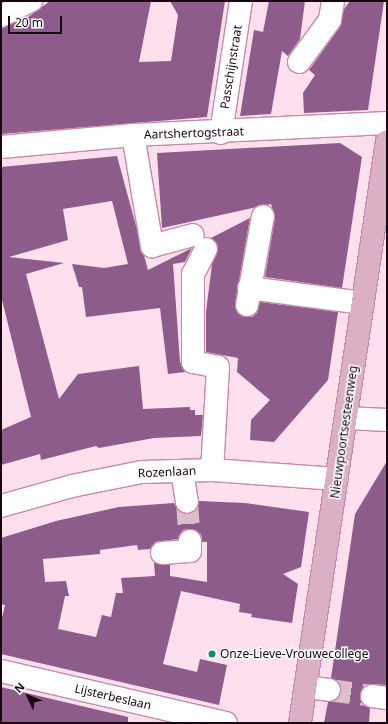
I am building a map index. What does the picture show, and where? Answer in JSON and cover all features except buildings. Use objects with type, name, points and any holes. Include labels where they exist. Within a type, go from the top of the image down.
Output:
[{"type":"main road","name":"Nieuwpoortsesteenweg","points":[[300,723],[387,141]]},
{"type":"street","points":[[1,16],[31,1]]},
{"type":"street","name":"Passchijnstraat","points":[[221,133],[241,1]]},
{"type":"street","points":[[299,62],[330,20],[333,1]]},
{"type":"street","name":"Aartshertogstraat","points":[[1,147],[133,135],[221,133],[387,123]]},
{"type":"street","points":[[133,135],[152,246],[200,242],[193,274],[193,362],[218,368],[212,470]]},
{"type":"street","points":[[263,216],[248,297],[363,303]]},
{"type":"street","points":[[346,418],[387,420]]},
{"type":"street","name":"Rozenlaan","points":[[1,506],[72,486],[142,472],[212,470],[337,479]]},
{"type":"street","points":[[182,471],[187,502]]},
{"type":"street","points":[[162,553],[190,552],[190,541]]},
{"type":"street","name":"Lijsterbeslaan","points":[[1,671],[226,723]]},
{"type":"street","points":[[306,687],[329,690]]},
{"type":"tunnel","points":[[187,502],[190,541]]},
{"type":"tunnel","points":[[329,690],[372,696]]},
{"type":"place","name":"Onze-Lieve-Vrouwecollege","points":[[212,654]]}]
